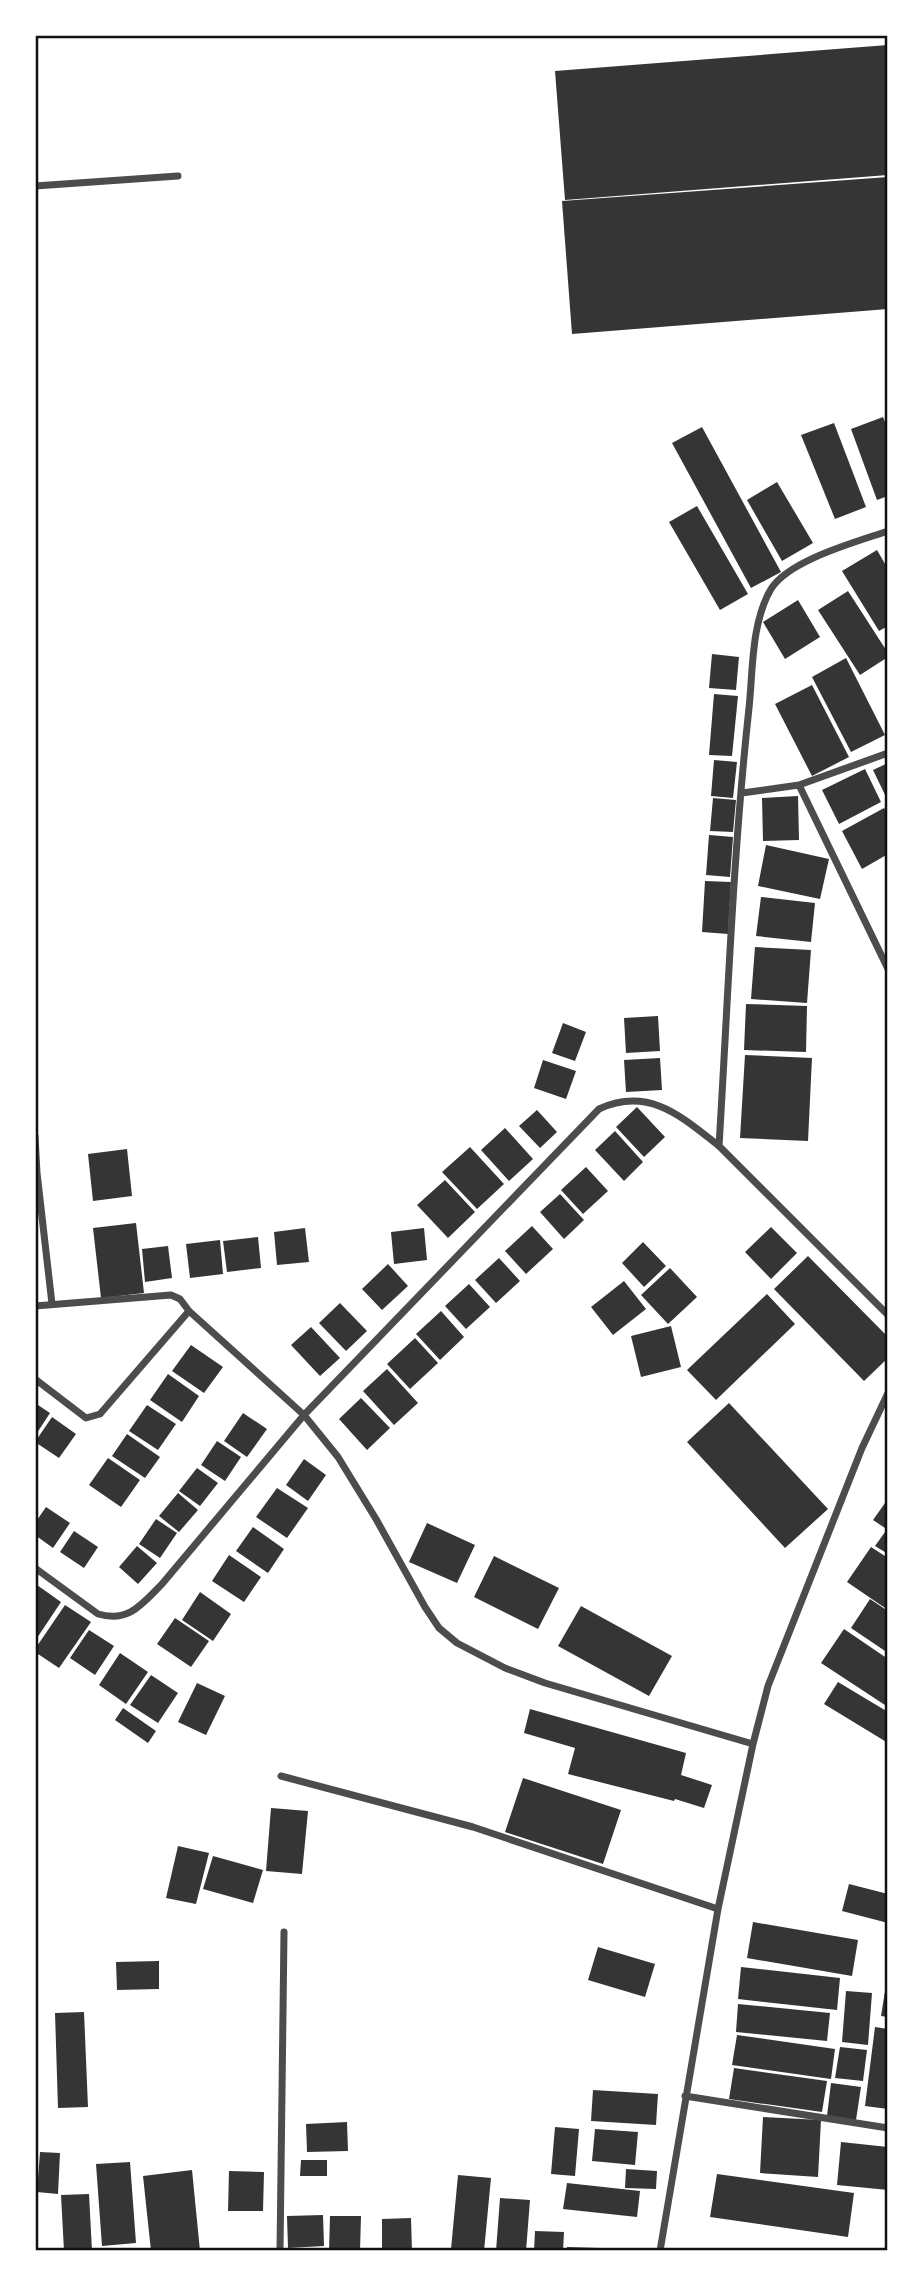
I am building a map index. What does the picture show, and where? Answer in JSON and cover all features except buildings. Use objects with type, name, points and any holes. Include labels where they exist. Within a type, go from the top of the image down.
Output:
[{"type":"street","points":[[35,186],[178,176]]},
{"type":"street","points":[[719,1146],[742,793],[760,617],[772,588],[790,572],[831,550],[888,531]]},
{"type":"street","points":[[742,793],[799,785],[888,753]]},
{"type":"street","points":[[799,785],[888,969]]},
{"type":"street","points":[[35,1568],[98,1614],[110,1618],[131,1612],[162,1584],[304,1415],[599,1109],[622,1101],[652,1102],[668,1109],[719,1146],[888,1315]]},
{"type":"street","points":[[35,1136],[52,1304]]},
{"type":"street","points":[[35,1306],[171,1296],[180,1299],[304,1415],[338,1457],[425,1607],[439,1628],[457,1643],[505,1668],[545,1683],[753,1744]]},
{"type":"street","points":[[35,1378],[86,1418],[92,1418],[100,1414],[190,1311]]},
{"type":"street","points":[[660,2251],[718,1909],[768,1686],[862,1448],[888,1393]]},
{"type":"street","points":[[281,1776],[473,1827],[718,1909]]},
{"type":"street","points":[[280,2251],[284,1932]]},
{"type":"street","points":[[685,2096],[888,2128]]}]
